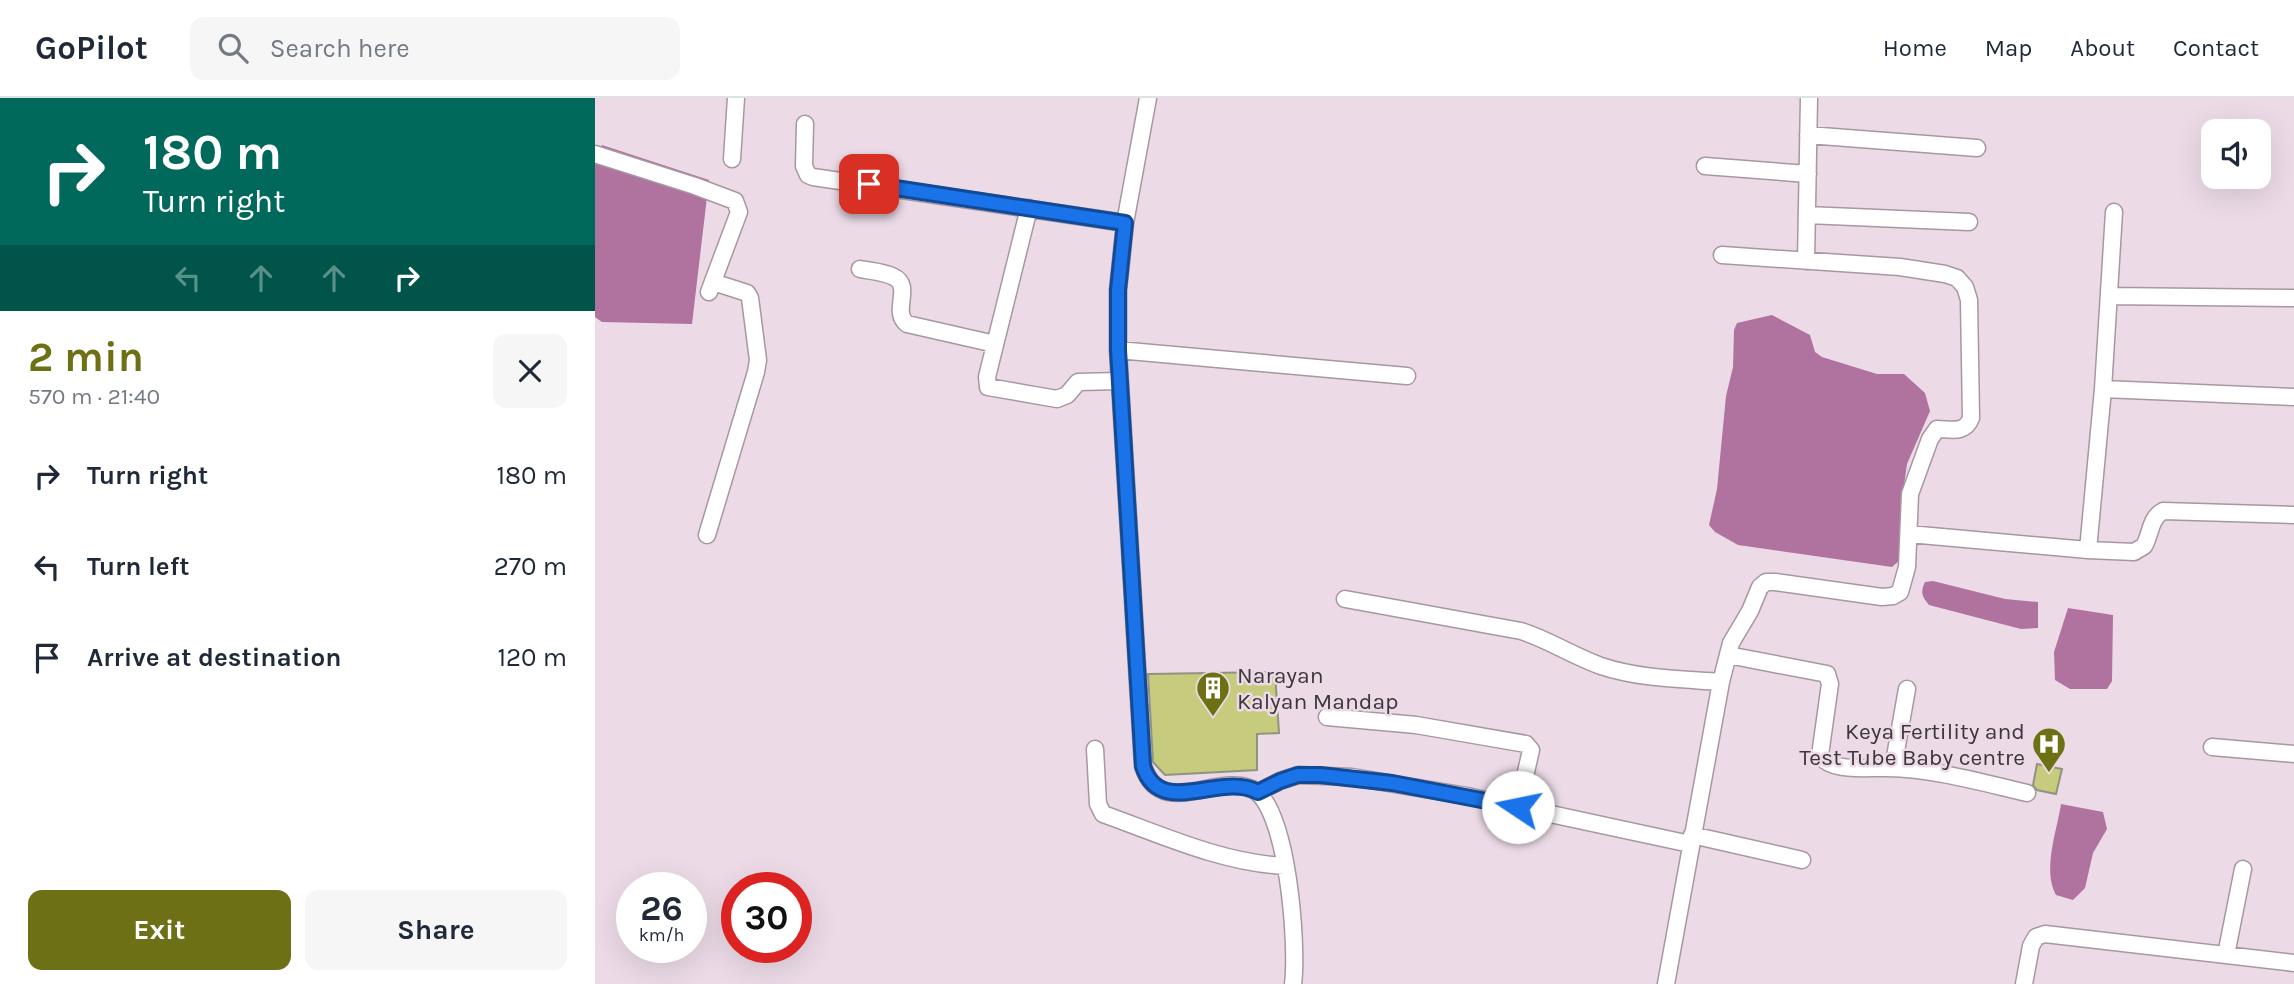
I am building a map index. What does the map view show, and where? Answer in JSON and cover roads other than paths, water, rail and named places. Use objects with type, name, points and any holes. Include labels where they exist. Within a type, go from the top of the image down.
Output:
[{"type":"street","points":[[732,159],[736,98]]},
{"type":"street","points":[[1148,98],[1125,223],[1118,290],[1119,381],[1143,766],[1146,777],[1154,786],[1175,793],[1231,786],[1251,788],[1268,803],[1291,892],[1295,936],[1293,984]]},
{"type":"street","points":[[1806,261],[1809,98]]},
{"type":"street","points":[[805,124],[804,166],[808,175],[813,177],[1125,223]]},
{"type":"street","points":[[1808,135],[1977,148]]},
{"type":"street","points":[[595,154],[735,201],[739,212],[711,287],[747,293],[751,298],[758,360],[707,534]]},
{"type":"street","points":[[1705,166],[1808,174]]},
{"type":"street","points":[[1029,208],[986,383],[992,389],[1057,399],[1067,394],[1079,382],[1119,381]]},
{"type":"street","points":[[2088,550],[2103,389],[2114,212]]},
{"type":"street","points":[[1807,215],[1969,222]]},
{"type":"street","points":[[1666,984],[1721,682],[1731,643],[1750,611],[1760,587],[1766,582],[1775,582],[1882,597],[1900,592],[1907,567],[1910,494],[1933,432],[1937,429],[1963,429],[1968,426],[1971,418],[1969,300],[1965,287],[1957,278],[1901,267],[1722,255]]},
{"type":"street","points":[[860,269],[894,276],[899,281],[902,293],[900,315],[907,324],[995,344]]},
{"type":"street","points":[[2109,296],[2294,298]]},
{"type":"street","points":[[1118,350],[1407,376]]},
{"type":"street","points":[[2103,389],[2294,397]]},
{"type":"street","points":[[1909,534],[2134,552],[2140,550],[2157,514],[2163,511],[2294,515]]},
{"type":"street","points":[[1345,598],[1521,631],[1546,639],[1577,657],[1636,674],[1721,682]]},
{"type":"street","points":[[1728,655],[1827,674],[1831,684],[1820,755],[1824,761],[1839,766],[1932,771],[2027,793]]},
{"type":"street","points":[[1893,768],[1907,689]]},
{"type":"street","points":[[1327,717],[1416,725],[1527,744],[1531,750],[1518,807]]},
{"type":"street","points":[[2212,747],[2294,754]]},
{"type":"street","points":[[1095,749],[1098,804],[1104,814],[1203,850],[1247,861],[1285,866]]},
{"type":"street","points":[[1258,792],[1298,775],[1392,783],[1802,860]]},
{"type":"street","points":[[2226,955],[2243,869]]},
{"type":"street","points":[[2024,984],[2031,946],[2036,937],[2045,934],[2294,963]]},
{"type":"place","name":"Narayan Kalyan Mandap","points":[[1213,718]]},
{"type":"place","name":"Keya Fertility and Test Tube Baby centre","points":[[2049,774]]}]
